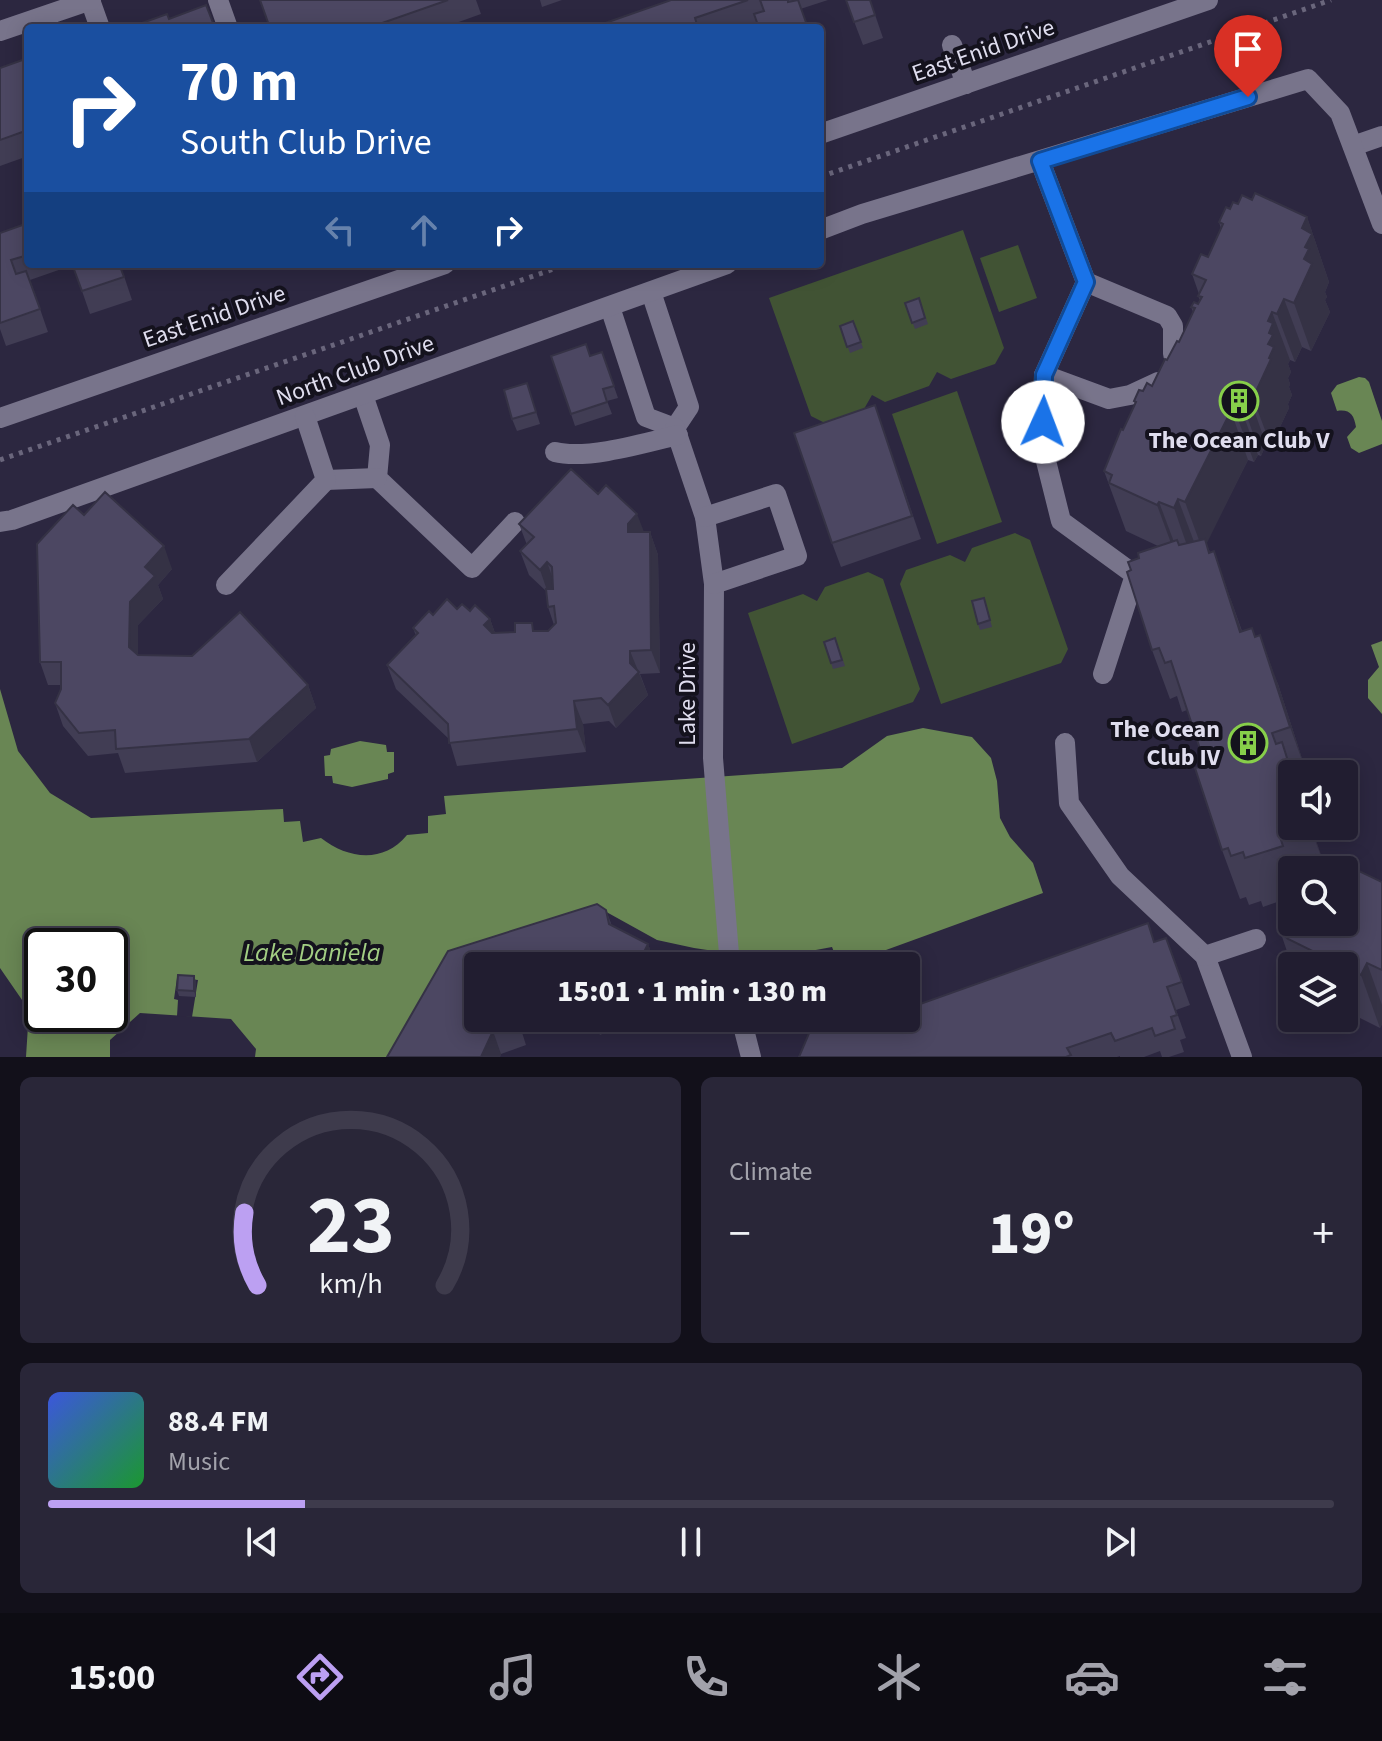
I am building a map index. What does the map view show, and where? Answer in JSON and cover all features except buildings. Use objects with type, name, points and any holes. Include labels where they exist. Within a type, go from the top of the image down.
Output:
[{"type":"street","points":[[0,31],[90,0],[99,24]]},
{"type":"street","points":[[218,0],[227,24]]},
{"type":"street","name":"East Enid Drive","points":[[824,133],[1208,0]]},
{"type":"street","points":[[952,45],[966,84]]},
{"type":"street","points":[[824,228],[862,214],[1308,79],[1340,113],[1382,224]]},
{"type":"street","points":[[1353,146],[1382,136]]},
{"type":"street","points":[[1040,161],[1086,282],[1044,375],[1042,445],[1061,521],[1135,575],[1158,581]]},
{"type":"street","name":"East Enid Drive","points":[[0,418],[433,268]]},
{"type":"street","name":"North Club Drive","points":[[0,522],[716,268]]},
{"type":"street","points":[[1086,282],[1167,316],[1173,326],[1173,354]]},
{"type":"street","points":[[555,452],[566,455],[607,451],[677,431],[689,407],[651,292]]},
{"type":"street","points":[[610,307],[646,417],[677,431]]},
{"type":"street","points":[[1044,375],[1109,399],[1130,395],[1158,382]]},
{"type":"street","points":[[363,395],[380,445],[377,478]]},
{"type":"street","points":[[305,416],[326,480]]},
{"type":"street","name":"Lake Drive","points":[[677,431],[705,517],[714,584],[713,758],[729,952]]},
{"type":"street","points":[[226,585],[326,480],[377,478],[472,568],[515,522]]},
{"type":"street","points":[[705,517],[776,494],[797,556],[714,584]]},
{"type":"street","points":[[1103,674],[1135,575]]},
{"type":"street","points":[[1065,743],[1069,803],[1120,876],[1205,956],[1242,1057]]},
{"type":"street","points":[[1205,956],[1256,939]]},
{"type":"street","points":[[745,1032],[751,1057]]},
{"type":"path","points":[[824,176],[1331,0]]},
{"type":"path","points":[[0,460],[556,268]]},
{"type":"shaded area","points":[[963,230],[1004,348],[995,364],[951,379],[937,372],[929,386],[885,402],[872,395],[864,409],[825,423],[811,416],[769,298]]},
{"type":"shaded area","points":[[1018,245],[1037,298],[999,312],[980,258]]},
{"type":"shaded area","points":[[957,391],[1002,522],[937,544],[892,414]]},
{"type":"shaded area","points":[[1015,533],[1030,540],[1068,649],[1061,663],[941,704],[900,584],[906,570],[950,555],[965,562],[972,548]]},
{"type":"shaded area","points":[[868,572],[883,579],[920,689],[913,702],[792,744],[748,613],[803,594],[817,601],[825,587]]},
{"type":"water","points":[[1359,377],[1369,382],[1382,421],[1382,444],[1359,453],[1351,448],[1347,437],[1356,427],[1354,419],[1348,412],[1337,411],[1331,393],[1337,385]]},
{"type":"water","points":[[1382,641],[1382,714],[1368,698],[1368,680],[1379,667],[1371,645]]},
{"type":"water","name":"Lake Daniela","points":[[0,689],[18,751],[50,793],[91,818],[283,809],[284,822],[300,821],[303,842],[321,838],[342,850],[365,855],[387,851],[407,835],[428,833],[428,816],[446,814],[444,796],[842,768],[887,736],[923,728],[972,737],[991,758],[997,781],[1000,818],[1010,837],[1033,863],[1043,893],[881,952],[834,952],[832,947],[805,952],[721,952],[694,948],[657,940],[601,909],[448,955],[395,1057],[255,1057],[256,1049],[231,1019],[140,1013],[128,1024],[128,928],[24,928],[24,1003],[0,968]]},
{"type":"water","points":[[360,741],[386,745],[387,752],[394,752],[394,772],[388,774],[388,779],[352,787],[333,783],[332,776],[325,776],[324,756],[330,755],[331,749]]},
{"type":"water","name":"Lake Daniela","points":[[28,1032],[119,1032],[110,1040],[110,1057],[26,1057]]},
{"type":"pier","points":[[177,978],[198,980],[192,1017],[177,1016],[178,1000],[174,999]]},
{"type":"place","name":"The Ocean Club V","points":[[1239,401]]},
{"type":"place","name":"The Ocean Club IV","points":[[1248,743]]},
{"type":"route","points":[[1043,422],[1044,375],[1086,282],[1040,161],[1248,97]]}]
